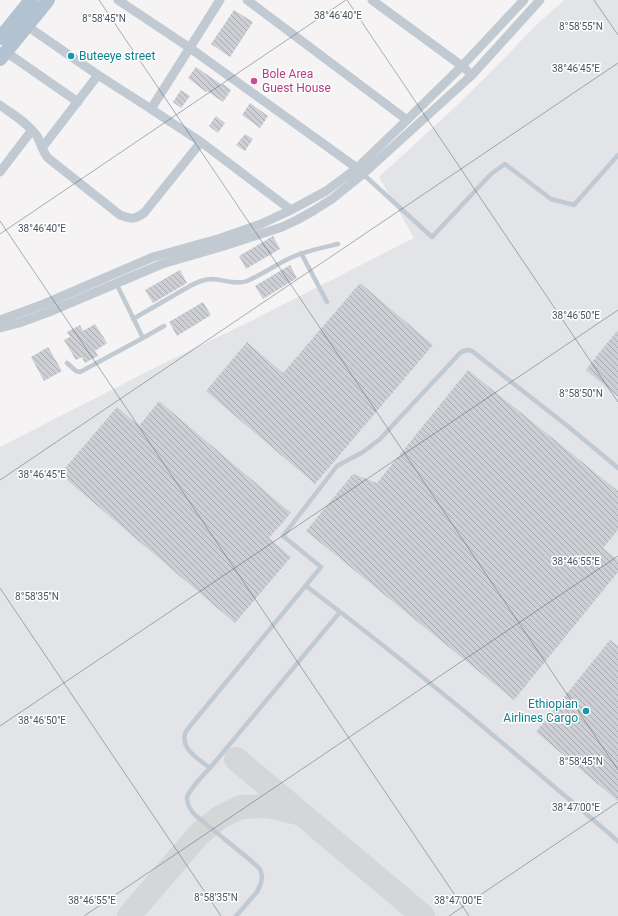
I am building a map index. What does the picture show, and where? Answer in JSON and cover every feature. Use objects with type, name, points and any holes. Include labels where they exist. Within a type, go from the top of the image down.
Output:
[{"type":"main road","points":[[0,38],[31,0]]},
{"type":"main road","points":[[3,55],[48,0]]},
{"type":"street","points":[[118,0],[190,48],[360,171]]},
{"type":"street","points":[[151,109],[220,0]]},
{"type":"street","points":[[247,0],[407,120]]},
{"type":"street","points":[[372,0],[472,75]]},
{"type":"street","points":[[0,328],[49,312],[162,264],[282,227],[297,220],[332,199],[407,120],[462,66],[524,0]]},
{"type":"street","points":[[0,320],[44,304],[153,257],[221,238],[261,224],[326,191],[360,171],[472,75],[540,0]]},
{"type":"street","points":[[28,26],[98,75],[200,142],[290,210]]},
{"type":"street","points":[[3,55],[78,102]]},
{"type":"street","points":[[42,148],[98,75]]},
{"type":"street","points":[[0,105],[32,130],[37,136],[48,158],[120,215],[133,219],[144,213],[200,142]]},
{"type":"street","points":[[0,172],[32,130]]},
{"type":"lane","points":[[360,171],[432,237],[491,174],[505,164],[551,199],[574,205],[618,156]]},
{"type":"lane","points":[[133,319],[199,281],[214,279],[239,283],[247,281],[301,253],[338,244]]},
{"type":"lane","points":[[301,253],[327,302]]},
{"type":"lane","points":[[116,283],[143,338]]},
{"type":"lane","points":[[67,363],[76,371],[80,372],[164,326]]},
{"type":"lane","points":[[210,768],[192,754],[185,744],[185,734],[322,567],[283,536],[337,466],[363,452],[380,440],[461,352],[467,350],[472,351],[618,468]]},
{"type":"lane","points":[[306,586],[502,742],[618,841]]},
{"type":"lane","points":[[236,916],[257,892],[262,876],[260,870],[249,859],[195,815],[190,808],[187,798],[190,791],[340,612]]},
{"type":"shaded area","points":[[564,0],[618,0],[618,916],[0,916],[0,447],[414,238],[379,177],[452,110],[534,27]]},
{"type":"building","points":[[234,10],[253,22],[230,57],[211,44]]},
{"type":"building","points":[[196,67],[231,90],[223,102],[207,91],[206,92],[188,78]]},
{"type":"building","points":[[181,90],[190,96],[181,108],[173,102]]},
{"type":"building","points":[[250,103],[268,116],[260,128],[242,115]]},
{"type":"building","points":[[216,116],[225,123],[218,133],[209,126]]},
{"type":"building","points":[[245,134],[253,139],[245,151],[236,145]]},
{"type":"building","points":[[273,236],[280,249],[246,269],[239,256]]},
{"type":"building","points":[[290,265],[297,278],[263,299],[255,286]]},
{"type":"building","points":[[180,270],[187,283],[153,303],[145,290]]},
{"type":"building","points":[[360,283],[433,345],[315,484],[206,391],[247,342],[283,373]]},
{"type":"building","points":[[203,302],[211,315],[177,336],[169,322]]},
{"type":"building","points":[[95,324],[107,343],[95,351],[98,356],[85,363],[82,357],[76,360],[64,340],[70,337],[67,332],[80,325],[83,331]]},
{"type":"building","points":[[618,330],[618,397],[586,370]]},
{"type":"building","points":[[48,347],[62,371],[44,381],[31,357]]},
{"type":"building","points":[[468,370],[618,491],[618,530],[603,548],[618,560],[618,572],[514,700],[306,531],[353,474],[377,483]]},
{"type":"building","points":[[159,401],[291,513],[269,538],[291,557],[235,623],[60,474],[117,407],[139,426]]},
{"type":"building","name":"Ethiopian Airlines Cargo","points":[[610,640],[618,646],[618,801],[536,732]]},
{"type":"taxiway","points":[[236,759],[423,916]]},
{"type":"taxiway","points":[[129,916],[199,834],[220,817],[241,807],[268,806],[298,813]]},
{"type":"place","name":"Buteeye street","points":[[71,56]]},
{"type":"place","name":"Bole Area Guest House","points":[[254,81]]},
{"type":"place","name":"Ethiopian Airlines Cargo","points":[[586,711]]}]
